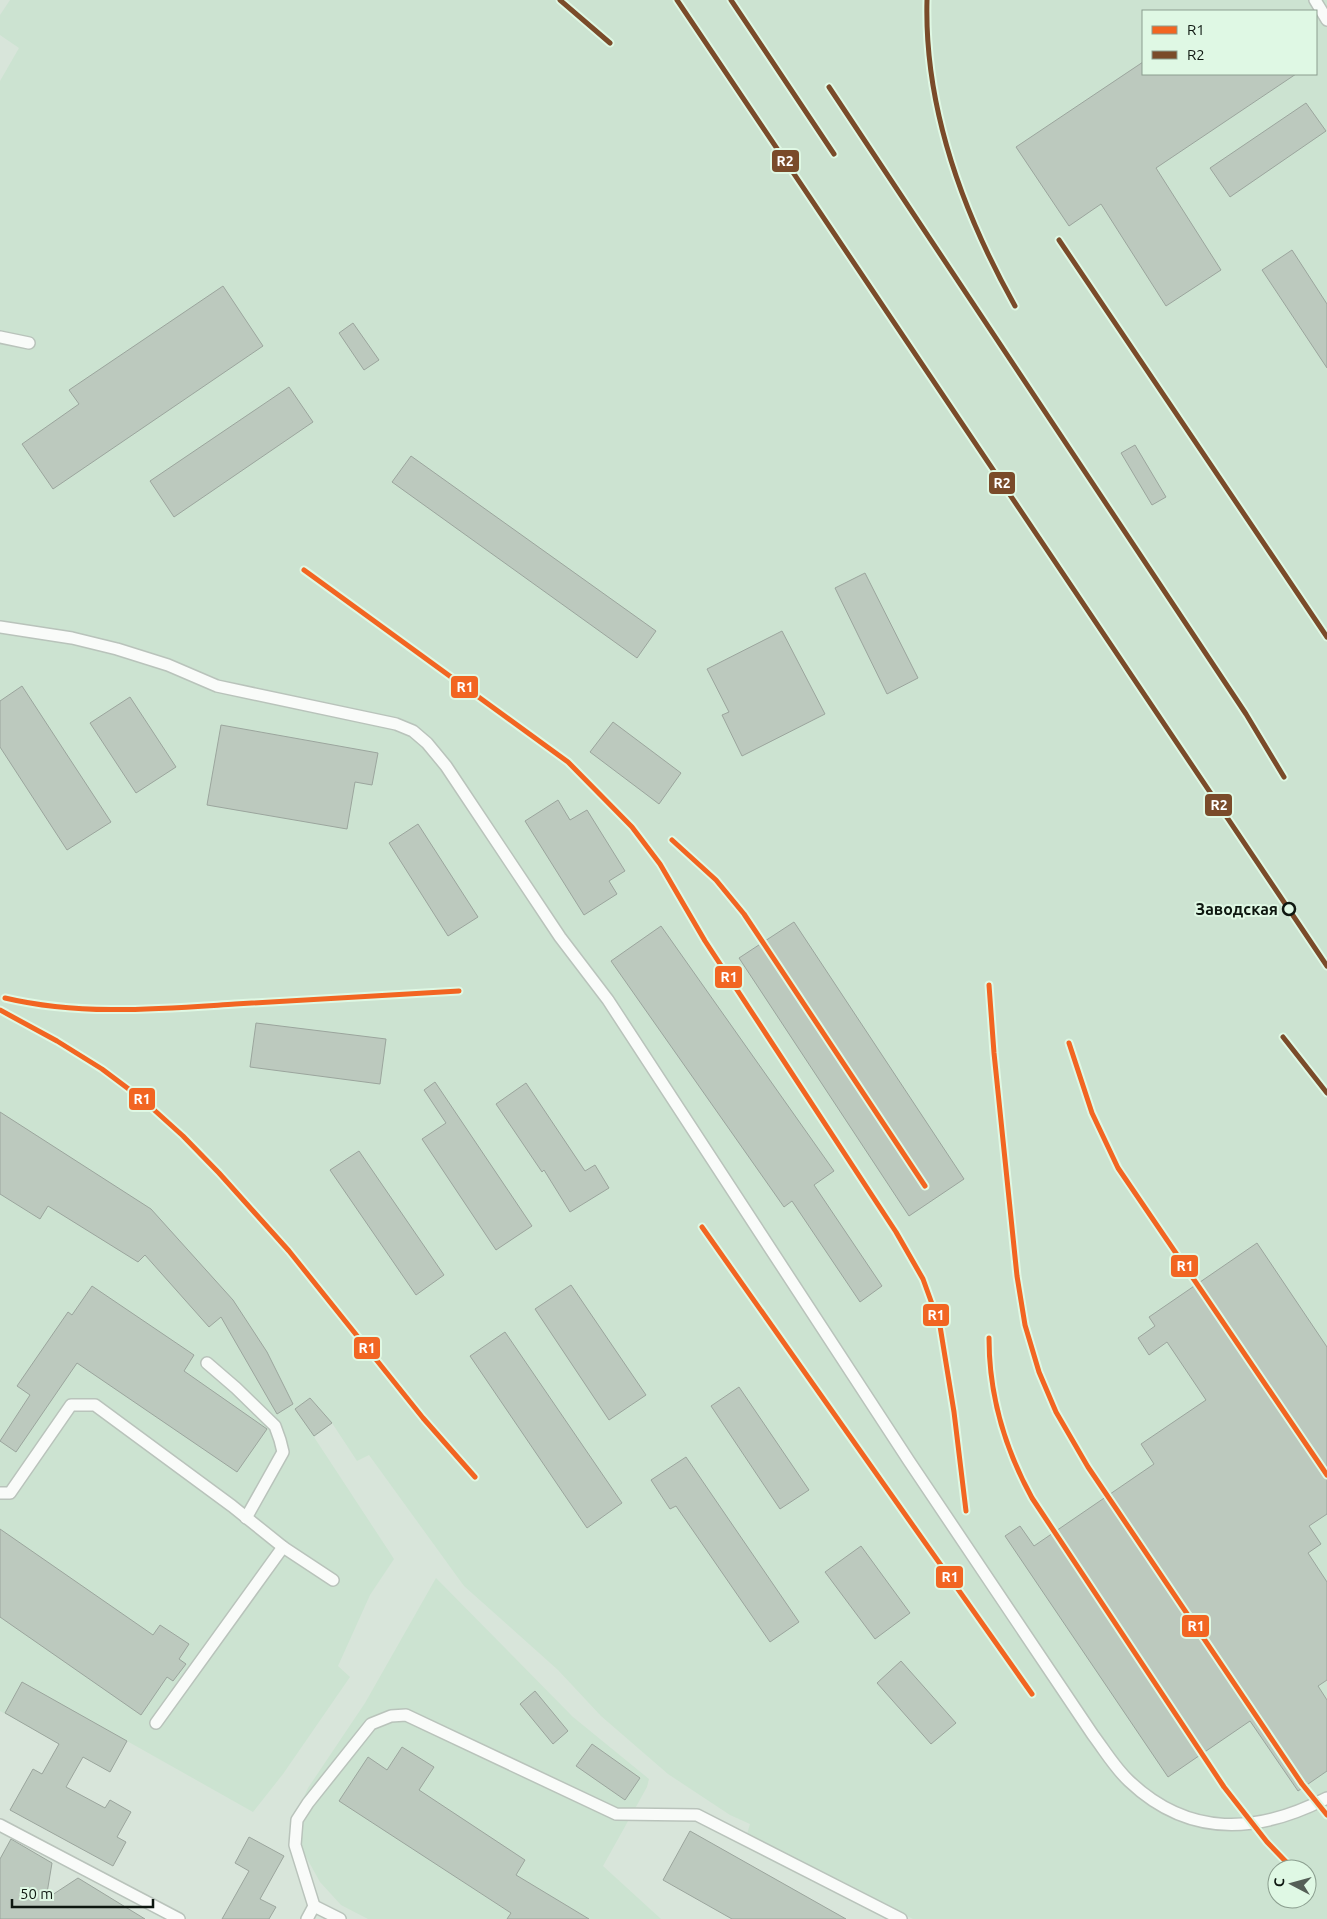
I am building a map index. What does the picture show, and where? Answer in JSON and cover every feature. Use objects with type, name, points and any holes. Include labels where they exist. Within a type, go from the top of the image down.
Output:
[{"type":"lane","points":[[1315,0],[1327,20]]},
{"type":"lane","points":[[0,337],[29,343]]},
{"type":"lane","points":[[0,627],[72,638],[108,646],[142,656],[217,686],[396,724],[412,731],[427,743],[471,802],[560,936],[612,1007],[909,1461],[1093,1736],[1118,1769],[1155,1801],[1178,1813],[1213,1823],[1238,1825],[1273,1820],[1327,1798]]},
{"type":"lane","points":[[207,1363],[236,1388],[274,1426],[280,1440],[282,1452],[246,1518]]},
{"type":"lane","points":[[0,1494],[10,1493],[71,1405],[95,1404],[283,1547],[333,1580]]},
{"type":"lane","points":[[156,1723],[283,1547]]},
{"type":"lane","points":[[307,1919],[314,1906],[295,1845],[297,1820],[308,1803],[371,1724],[391,1716],[406,1715],[616,1814],[697,1815],[901,1919]]},
{"type":"lane","points":[[0,1825],[179,1919]]},
{"type":"lane","points":[[314,1906],[340,1919]]},
{"type":"shaded area","points":[[10,0],[1327,0],[1327,1919],[913,1919],[747,1834],[750,1824],[730,1815],[668,1774],[601,1716],[558,1670],[464,1586],[369,1455],[357,1461],[332,1423],[314,1437],[394,1559],[370,1595],[338,1666],[350,1677],[283,1774],[253,1812],[127,1741],[110,1772],[0,1711],[0,81],[19,48],[0,35],[0,15]]},
{"type":"shaded area","points":[[436,1578],[573,1717],[649,1779],[647,1787],[603,1866],[661,1919],[368,1919],[341,1905],[320,1882],[290,1828],[308,1788],[365,1703]]},
{"type":"building","points":[[1142,63],[1142,75],[1295,75],[1156,168],[1221,270],[1166,306],[1101,204],[1069,226],[1016,147]]},
{"type":"building","points":[[1306,103],[1326,131],[1230,197],[1210,168]]},
{"type":"building","points":[[1292,250],[1327,304],[1327,368],[1262,270]]},
{"type":"building","points":[[223,286],[263,346],[53,489],[22,444],[79,404],[69,390]]},
{"type":"building","points":[[353,323],[379,360],[364,370],[339,333]]},
{"type":"building","points":[[289,387],[313,422],[174,517],[150,481]]},
{"type":"building","points":[[1135,445],[1166,497],[1152,505],[1121,453]]},
{"type":"building","points":[[411,456],[656,631],[637,658],[392,482]]},
{"type":"building","points":[[865,573],[918,678],[887,694],[835,588]]},
{"type":"building","points":[[782,631],[825,714],[742,756],[722,715],[729,712],[707,669]]},
{"type":"building","points":[[22,686],[111,822],[67,850],[0,747],[0,701]]},
{"type":"building","points":[[130,697],[176,767],[136,793],[90,723]]},
{"type":"building","points":[[613,722],[681,773],[659,804],[590,752]]},
{"type":"building","points":[[221,725],[378,753],[372,785],[355,782],[347,829],[207,805]]},
{"type":"building","points":[[558,800],[570,820],[587,810],[625,871],[609,881],[617,894],[584,915],[525,821]]},
{"type":"building","points":[[418,824],[478,917],[448,936],[389,843]]},
{"type":"building","points":[[794,922],[964,1179],[909,1216],[739,958]]},
{"type":"building","points":[[661,926],[834,1171],[814,1185],[882,1286],[860,1302],[792,1201],[784,1207],[611,961]]},
{"type":"building","points":[[256,1023],[386,1039],[380,1084],[250,1067]]},
{"type":"building","points":[[435,1082],[532,1226],[496,1250],[422,1139],[446,1123],[424,1090]]},
{"type":"building","points":[[526,1083],[585,1171],[595,1165],[609,1188],[570,1212],[544,1170],[542,1172],[496,1104]]},
{"type":"building","points":[[0,1112],[151,1209],[233,1300],[267,1352],[293,1404],[277,1414],[221,1317],[209,1327],[145,1255],[138,1262],[48,1206],[40,1219],[0,1194]]},
{"type":"building","points":[[359,1151],[444,1275],[416,1295],[330,1170]]},
{"type":"building","points":[[1257,1243],[1327,1347],[1327,1514],[1309,1526],[1321,1544],[1308,1553],[1327,1582],[1327,1680],[1318,1686],[1327,1700],[1327,1771],[1298,1791],[1250,1721],[1168,1777],[1005,1536],[1020,1526],[1034,1546],[1154,1464],[1141,1444],[1206,1400],[1167,1342],[1149,1355],[1138,1338],[1155,1326],[1149,1317]]},
{"type":"building","points":[[571,1285],[646,1395],[609,1420],[535,1309]]},
{"type":"building","points":[[92,1286],[194,1355],[184,1371],[267,1429],[237,1472],[77,1363],[16,1452],[0,1441],[30,1395],[17,1386],[68,1312],[72,1315]]},
{"type":"building","points":[[505,1332],[622,1503],[587,1528],[470,1356]]},
{"type":"building","points":[[739,1387],[809,1490],[780,1509],[711,1406]]},
{"type":"building","points":[[310,1398],[332,1423],[314,1436],[295,1409]]},
{"type":"building","points":[[686,1457],[799,1622],[770,1642],[676,1506],[670,1509],[651,1480]]},
{"type":"building","points":[[0,1529],[153,1635],[160,1625],[189,1644],[179,1659],[186,1664],[173,1681],[167,1677],[141,1715],[0,1617]]},
{"type":"building","points":[[861,1546],[910,1613],[875,1639],[825,1572]]},
{"type":"building","points":[[901,1661],[956,1723],[931,1744],[877,1683]]},
{"type":"building","points":[[22,1682],[127,1741],[110,1772],[83,1757],[66,1787],[105,1808],[110,1800],[131,1812],[117,1837],[126,1842],[113,1866],[10,1810],[33,1769],[42,1774],[59,1744],[5,1713]]},
{"type":"building","points":[[535,1691],[568,1731],[553,1744],[520,1704]]},
{"type":"building","points":[[592,1744],[640,1778],[625,1800],[576,1766]]},
{"type":"building","points":[[402,1747],[434,1767],[419,1790],[525,1860],[516,1875],[589,1919],[507,1919],[511,1913],[339,1801],[368,1757],[387,1770]]},
{"type":"building","points":[[690,1831],[846,1919],[732,1919],[663,1880]]},
{"type":"building","points":[[249,1837],[284,1856],[260,1899],[276,1907],[269,1919],[222,1919],[249,1871],[235,1863]]},
{"type":"building","points":[[11,1839],[52,1863],[46,1899],[78,1878],[145,1919],[0,1919],[0,1859]]},
{"type":"transit line","name":"R2","points":[[560,0],[610,43]]},
{"type":"transit line","name":"R2","points":[[677,0],[1327,966]]},
{"type":"transit line","name":"R2","points":[[731,0],[834,154]]},
{"type":"transit line","name":"R2","points":[[927,0],[928,41],[932,81],[950,159],[979,234],[1015,306]]},
{"type":"transit line","name":"R2","points":[[829,87],[1246,714],[1284,777]]},
{"type":"transit line","name":"R2","points":[[1059,240],[1327,637]]},
{"type":"transit line","name":"R1","points":[[304,570],[568,762],[632,827],[660,864],[705,941],[896,1232],[923,1279],[940,1326],[954,1412],[966,1511]]},
{"type":"transit line","name":"R1","points":[[672,840],[716,880],[744,914],[925,1186]]},
{"type":"transit line","name":"R1","points":[[989,985],[994,1053],[1017,1276],[1025,1325],[1039,1372],[1056,1412],[1088,1467],[1302,1784],[1327,1815]]},
{"type":"transit line","name":"R1","points":[[5,998],[62,1007],[120,1010],[459,991]]},
{"type":"transit line","name":"R1","points":[[0,1010],[57,1041],[102,1069],[142,1099],[183,1136],[289,1251],[423,1418],[475,1477]]},
{"type":"transit line","name":"R2","points":[[1283,1037],[1327,1093]]},
{"type":"transit line","name":"R1","points":[[1069,1043],[1092,1113],[1118,1168],[1327,1475]]},
{"type":"transit line","name":"R1","points":[[702,1227],[1032,1694]]},
{"type":"transit line","name":"R1","points":[[989,1338],[992,1380],[1000,1420],[1013,1460],[1032,1498],[1224,1787],[1267,1842],[1283,1859]]},
{"type":"place","name":"Заводская","points":[[1289,909]]}]
